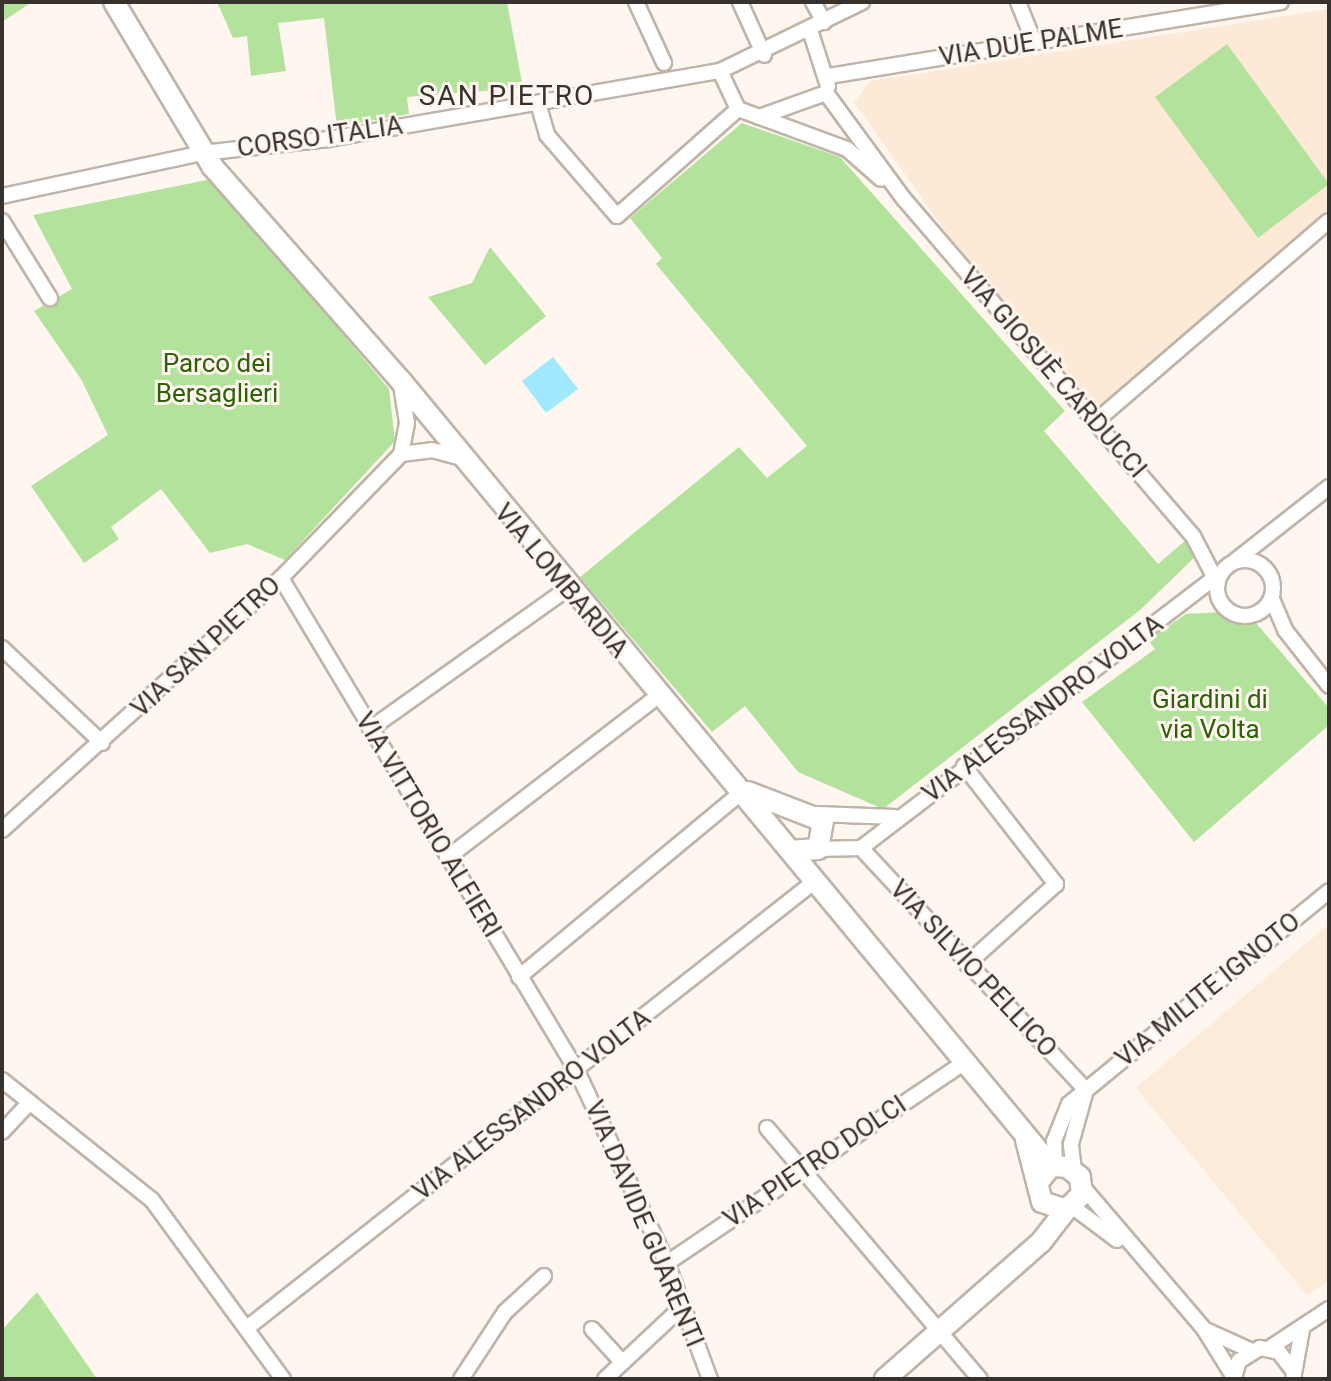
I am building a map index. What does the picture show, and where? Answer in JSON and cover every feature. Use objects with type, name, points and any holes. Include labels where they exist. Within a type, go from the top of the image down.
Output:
[{"type":"street","name":"VIA LOMBARDIA","points":[[114,2],[202,153],[401,381],[458,457],[567,589],[786,845],[1024,1132],[1066,1172],[1133,1252],[1204,1329],[1234,1378],[1252,1351],[1204,1329]]},
{"type":"street","points":[[636,2],[664,63]]},
{"type":"street","points":[[740,2],[764,55]]},
{"type":"street","points":[[813,2],[824,22]]},
{"type":"street","name":"CORSO ITALIA","points":[[2,196],[202,153],[538,103],[720,71],[764,55],[862,2]]},
{"type":"street","points":[[1018,2],[1034,42]]},
{"type":"street","name":"VIA DUE PALME","points":[[829,76],[1281,2]]},
{"type":"street","points":[[759,117],[826,93],[829,76],[810,30]]},
{"type":"street","points":[[538,103],[547,135],[617,216],[738,109],[720,71]]},
{"type":"street","name":"VIA GIOSUÈ CARDUCCI","points":[[826,93],[904,199],[1223,573]]},
{"type":"street","name":"VIA GIOSUÈ CARDUCCI","points":[[738,109],[847,149],[904,199]]},
{"type":"street","points":[[2,221],[50,298]]},
{"type":"street","points":[[1095,422],[1329,221]]},
{"type":"street","points":[[401,381],[407,423],[401,454],[432,450],[458,457]]},
{"type":"street","name":"VIA SAN PIETRO","points":[[2,830],[102,743],[281,578],[401,454]]},
{"type":"street","name":"VIA ALESSANDRO VOLTA","points":[[861,848],[964,766],[1183,604],[1329,487]]},
{"type":"street","points":[[1275,528],[1264,567],[1272,599],[1297,647]]},
{"type":"street","points":[[1264,567],[1223,573],[1221,604],[1241,616],[1259,612],[1272,599]]},
{"type":"street","name":"VIA VITTORIO ALFIERI","points":[[281,578],[577,1071]]},
{"type":"street","points":[[370,729],[567,589]]},
{"type":"street","name":"VIA ALESSANDRO VOLTA","points":[[1183,604],[1221,604]]},
{"type":"street","points":[[1259,612],[1297,647],[1329,686]]},
{"type":"street","points":[[2,648],[102,743]]},
{"type":"street","points":[[447,858],[657,697]]},
{"type":"street","points":[[964,766],[1056,884],[967,964]]},
{"type":"street","name":"VIA LOMBARDIA","points":[[726,776],[767,804],[817,814]]},
{"type":"street","points":[[519,977],[741,793]]},
{"type":"street","points":[[795,810],[781,825],[786,845],[818,849],[861,848]]},
{"type":"street","points":[[817,814],[826,831],[818,849],[819,886]]},
{"type":"street","name":"VIA ALESSANDRO VOLTA","points":[[817,814],[879,822],[903,815]]},
{"type":"street","name":"VIA SILVIO PELLICO","points":[[861,848],[1086,1090]]},
{"type":"street","name":"VIA ALESSANDRO VOLTA","points":[[247,1328],[819,886]]},
{"type":"street","name":"VIA MILITE IGNOTO","points":[[1086,1090],[1329,891]]},
{"type":"street","name":"VIA PIETRO DOLCI","points":[[667,1263],[802,1169],[965,1062]]},
{"type":"street","name":"VIA DAVIDE GUARENTI","points":[[577,1071],[667,1263],[710,1379]]},
{"type":"street","points":[[2,1080],[152,1200],[283,1379]]},
{"type":"street","points":[[885,1379],[1041,1242],[1069,1208],[1066,1172],[1086,1090]]},
{"type":"street","points":[[2,1132],[30,1102]]},
{"type":"street","points":[[767,1128],[980,1379]]},
{"type":"street","name":"VIA LOMBARDIA","points":[[1024,1132],[1040,1193],[1041,1242]]},
{"type":"street","points":[[1066,1172],[1040,1193],[1069,1208]]},
{"type":"street","name":"VIA LOMBARDIA","points":[[1069,1208],[1133,1252]]},
{"type":"street","points":[[461,1379],[505,1312],[544,1276]]},
{"type":"street","points":[[605,1379],[683,1306]]},
{"type":"street","points":[[1252,1351],[1268,1349],[1302,1330],[1329,1309]]},
{"type":"street","points":[[592,1329],[622,1362]]},
{"type":"street","points":[[1293,1374],[1302,1330]]},
{"type":"street","points":[[1268,1349],[1293,1374]]},
{"type":"shaded area","points":[[1329,9],[1329,212],[1098,409],[948,235],[854,102],[871,81]]},
{"type":"shaded area","points":[[1329,924],[1329,1281],[1307,1295],[1136,1088]]},
{"type":"green space","points":[[2,2],[32,2],[2,22]]},
{"type":"green space","points":[[217,2],[507,2],[523,88],[407,97],[409,114],[337,127],[324,18],[278,23],[286,71],[251,76],[247,36],[233,38]]},
{"type":"green space","points":[[1227,44],[1329,184],[1258,238],[1155,97]]},
{"type":"green space","points":[[742,123],[840,157],[1065,411],[1044,431],[1158,564],[1187,539],[1195,557],[1140,610],[883,809],[798,772],[745,706],[712,732],[580,577],[739,447],[767,478],[807,446],[656,264],[662,258],[630,218]]},
{"type":"green space","name":"Parco dei Bersaglieri","points":[[212,179],[389,389],[395,441],[285,560],[247,544],[210,553],[161,489],[111,527],[119,539],[84,563],[31,486],[108,435],[81,379],[34,311],[72,289],[33,215]]},
{"type":"green space","points":[[490,247],[546,316],[485,365],[428,297],[472,283]]},
{"type":"green space","name":"Giardini di via Volta","points":[[1221,612],[1256,623],[1329,708],[1329,725],[1194,842],[1082,702],[1155,649],[1148,640],[1186,614]]},
{"type":"green space","points":[[37,1292],[97,1379],[2,1379],[2,1330]]},
{"type":"water","points":[[553,357],[578,389],[546,413],[522,381]]},
{"type":"district","name":"SAN PIETRO","points":[[507,96]]}]
